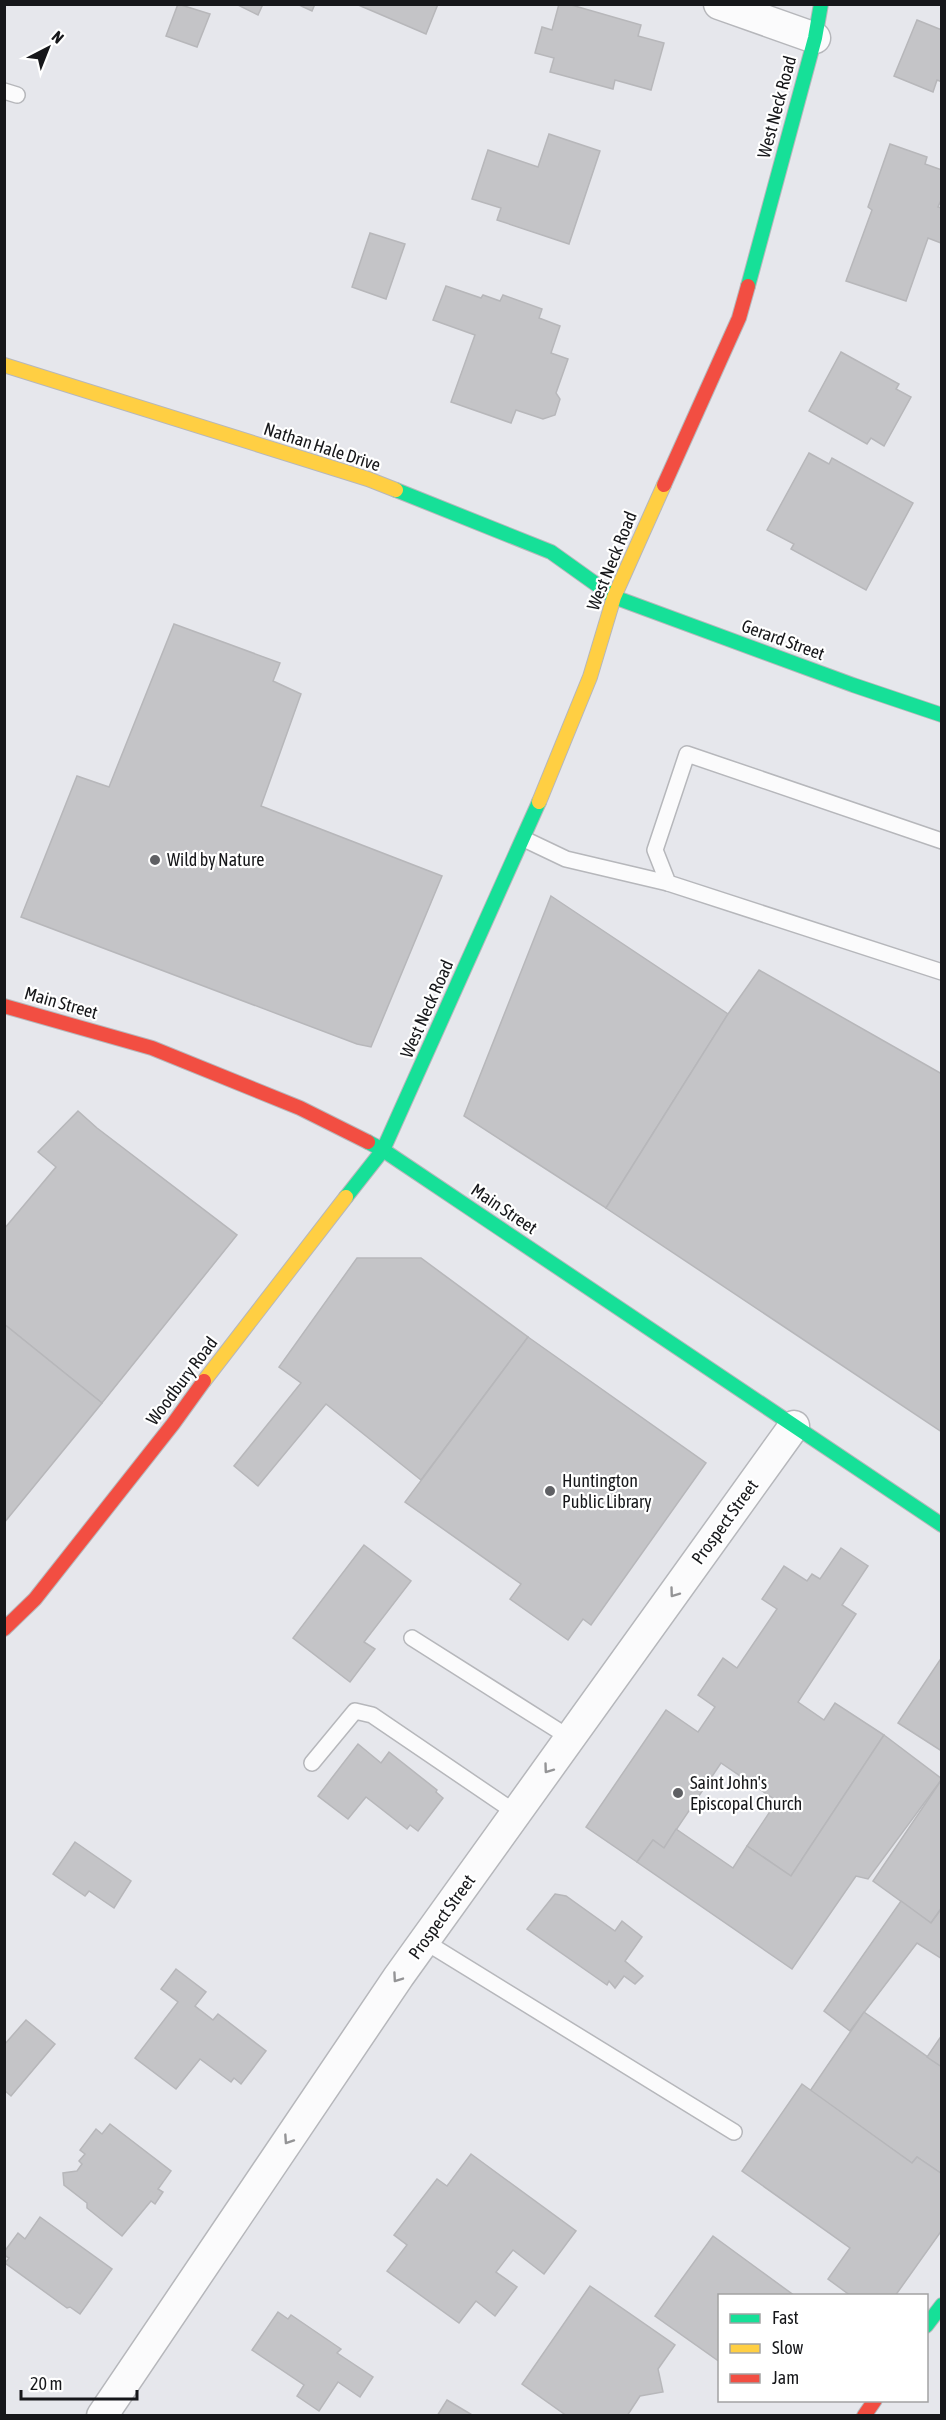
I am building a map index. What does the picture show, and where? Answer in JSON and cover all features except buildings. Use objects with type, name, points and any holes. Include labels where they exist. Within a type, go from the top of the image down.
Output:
[{"type":"street","points":[[719,4],[815,38]]},
{"type":"street","name":"West Neck Road","points":[[383,1150],[524,838],[590,677],[614,597],[739,318],[815,38],[821,4]]},
{"type":"street","name":"Nathan Hale Drive","points":[[4,365],[368,479],[551,552],[614,597]]},
{"type":"street","name":"Gerard Street","points":[[614,597],[853,685],[942,715]]},
{"type":"street","name":"Main Street","points":[[4,1006],[152,1048],[300,1108],[383,1150],[942,1525]]},
{"type":"street","name":"Woodbury Road","points":[[4,1629],[42,1590],[173,1424],[226,1351],[383,1150]]},
{"type":"street","name":"Prospect Street","points":[[102,2415],[424,1941],[794,1426]]},
{"type":"street","points":[[928,2325],[942,2305]]},
{"type":"street","points":[[864,2415],[874,2402]]},
{"type":"lane","points":[[668,883],[655,850],[687,754],[942,841]]},
{"type":"lane","points":[[524,838],[566,859],[668,883],[942,972]]},
{"type":"lane","points":[[412,1638],[570,1738]]},
{"type":"lane","points":[[312,1763],[355,1711],[372,1715],[516,1813]]},
{"type":"lane","points":[[424,1941],[734,2132]]},
{"type":"traffic: fast","points":[[748,286],[815,38],[821,4]]},
{"type":"traffic: fast","points":[[396,490],[551,552],[614,597],[853,685],[942,715]]},
{"type":"traffic: fast","points":[[346,1197],[383,1150],[539,802]]},
{"type":"traffic: fast","points":[[368,1142],[942,1525]]},
{"type":"traffic: fast","points":[[928,2323],[942,2305]]},
{"type":"traffic: slow","points":[[4,365],[368,479],[396,490]]},
{"type":"traffic: slow","points":[[539,802],[590,677],[614,597],[664,485]]},
{"type":"traffic: slow","points":[[204,1381],[346,1197]]},
{"type":"traffic: jam","points":[[664,485],[739,318],[748,286]]},
{"type":"traffic: jam","points":[[4,1006],[152,1048],[300,1108],[368,1142]]},
{"type":"traffic: jam","points":[[4,1629],[35,1599],[173,1424],[204,1381]]},
{"type":"traffic: jam","points":[[864,2416],[874,2402]]},
{"type":"place","name":"Wild by Nature","points":[[155,860]]},
{"type":"place","name":"Huntington Public Library","points":[[550,1491]]},
{"type":"place","name":"Saint John's Episcopal Church","points":[[678,1793]]}]
